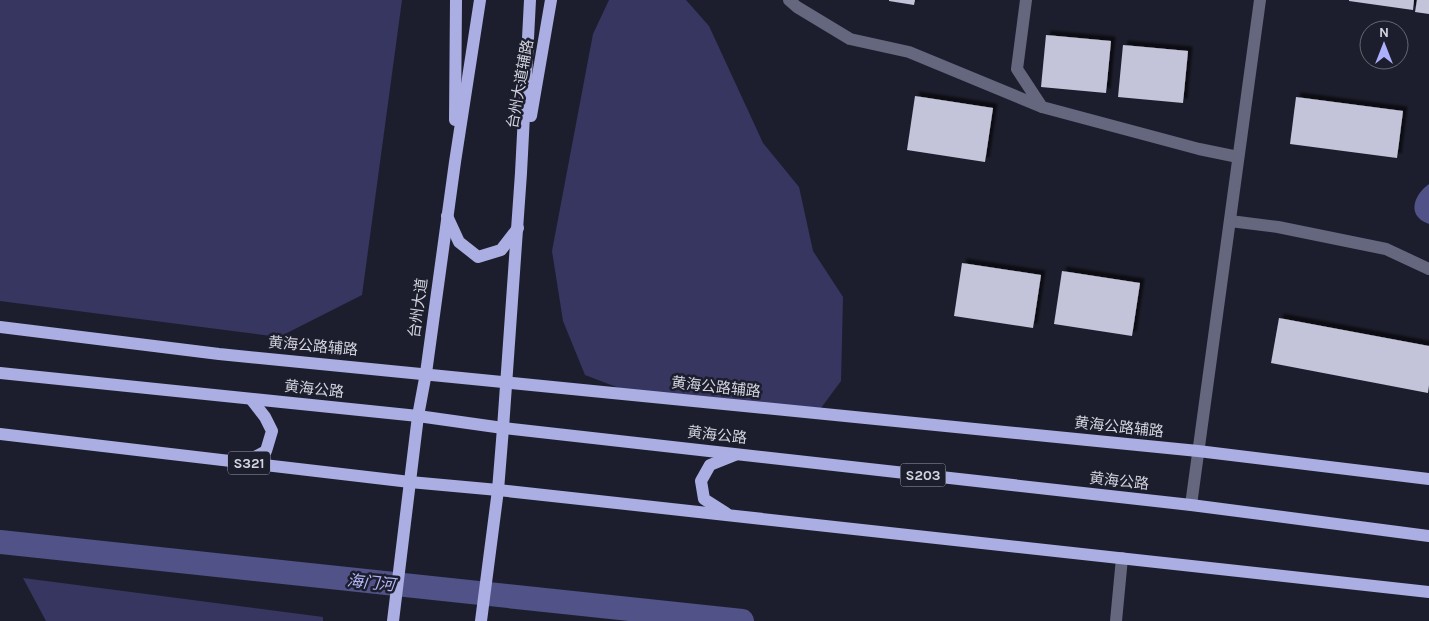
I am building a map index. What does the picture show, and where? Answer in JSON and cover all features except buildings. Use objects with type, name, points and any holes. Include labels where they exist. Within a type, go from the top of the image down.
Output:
[{"type":"main road","points":[[455,162],[456,0]]},
{"type":"main road","name":"台州大道","points":[[393,616],[418,416],[426,374],[455,162],[480,0]]},
{"type":"main road","points":[[481,620],[498,490],[507,383],[518,228],[530,0]]},
{"type":"main road","name":"台州大道辅路","points":[[521,173],[551,0]]},
{"type":"main road","points":[[448,216],[459,242],[478,257],[501,250],[518,228]]},
{"type":"main road","name":"黄海公路辅路","points":[[0,327],[219,354],[1198,451],[1429,479]]},
{"type":"main road","name":"黄海公路","points":[[0,373],[418,416],[503,428],[1191,505],[1429,536]]},
{"type":"main road","points":[[244,463],[266,450],[272,431],[265,417],[251,399]]},
{"type":"main road","name":"S321","points":[[0,434],[410,482],[498,490]]},
{"type":"main road","points":[[730,515],[704,499],[701,481],[710,465],[738,454]]},
{"type":"main road","points":[[498,490],[1429,592]]},
{"type":"street","points":[[789,0],[797,7],[850,39],[909,52],[1042,107],[1199,149],[1238,157]]},
{"type":"street","points":[[1026,0],[1017,69],[1042,107]]},
{"type":"street","points":[[1191,505],[1260,0]]},
{"type":"street","points":[[1230,221],[1278,227],[1386,249],[1429,269]]},
{"type":"street","points":[[1116,621],[1122,558]]},
{"type":"shaded area","points":[[0,0],[402,0],[362,295],[279,337],[0,301]]},
{"type":"shaded area","points":[[609,0],[686,0],[709,26],[763,143],[799,187],[813,251],[843,297],[841,381],[821,408],[627,391],[585,375],[563,321],[552,251],[593,34]]},
{"type":"shaded area","points":[[23,578],[323,617],[323,621],[46,621]]},
{"type":"water","points":[[1429,184],[1429,224],[1415,213],[1415,204],[1416,199]]},
{"type":"waterway","name":"海门河","points":[[0,542],[742,621]]}]
